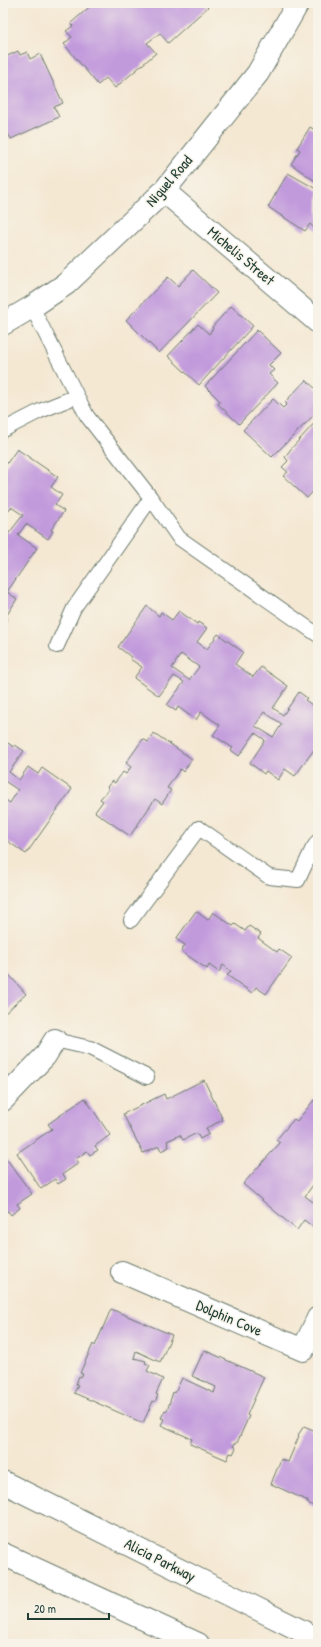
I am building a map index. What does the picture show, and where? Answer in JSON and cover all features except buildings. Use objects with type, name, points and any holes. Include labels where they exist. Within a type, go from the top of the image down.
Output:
[{"type":"main road","name":"Niguel Road","points":[[3,324],[66,284],[164,191],[258,72],[298,3]]},
{"type":"main road","name":"Michelis Street","points":[[164,191],[318,322]]},
{"type":"main road","points":[[3,1100],[45,1056],[55,1040]]},
{"type":"main road","name":"Dolphin Cove","points":[[122,1272],[303,1350],[318,1318]]},
{"type":"main road","name":"Alicia Parkway","points":[[3,1482],[318,1639]]},
{"type":"main road","points":[[3,1554],[198,1644]]},
{"type":"lane","points":[[32,307],[87,416],[151,498],[179,538],[318,634]]},
{"type":"lane","points":[[3,430],[40,411],[77,396]]},
{"type":"lane","points":[[57,646],[74,608],[151,498]]},
{"type":"lane","points":[[131,920],[199,828],[269,877],[298,880],[312,850],[318,841]]},
{"type":"lane","points":[[55,1040],[90,1048],[147,1077]]}]
